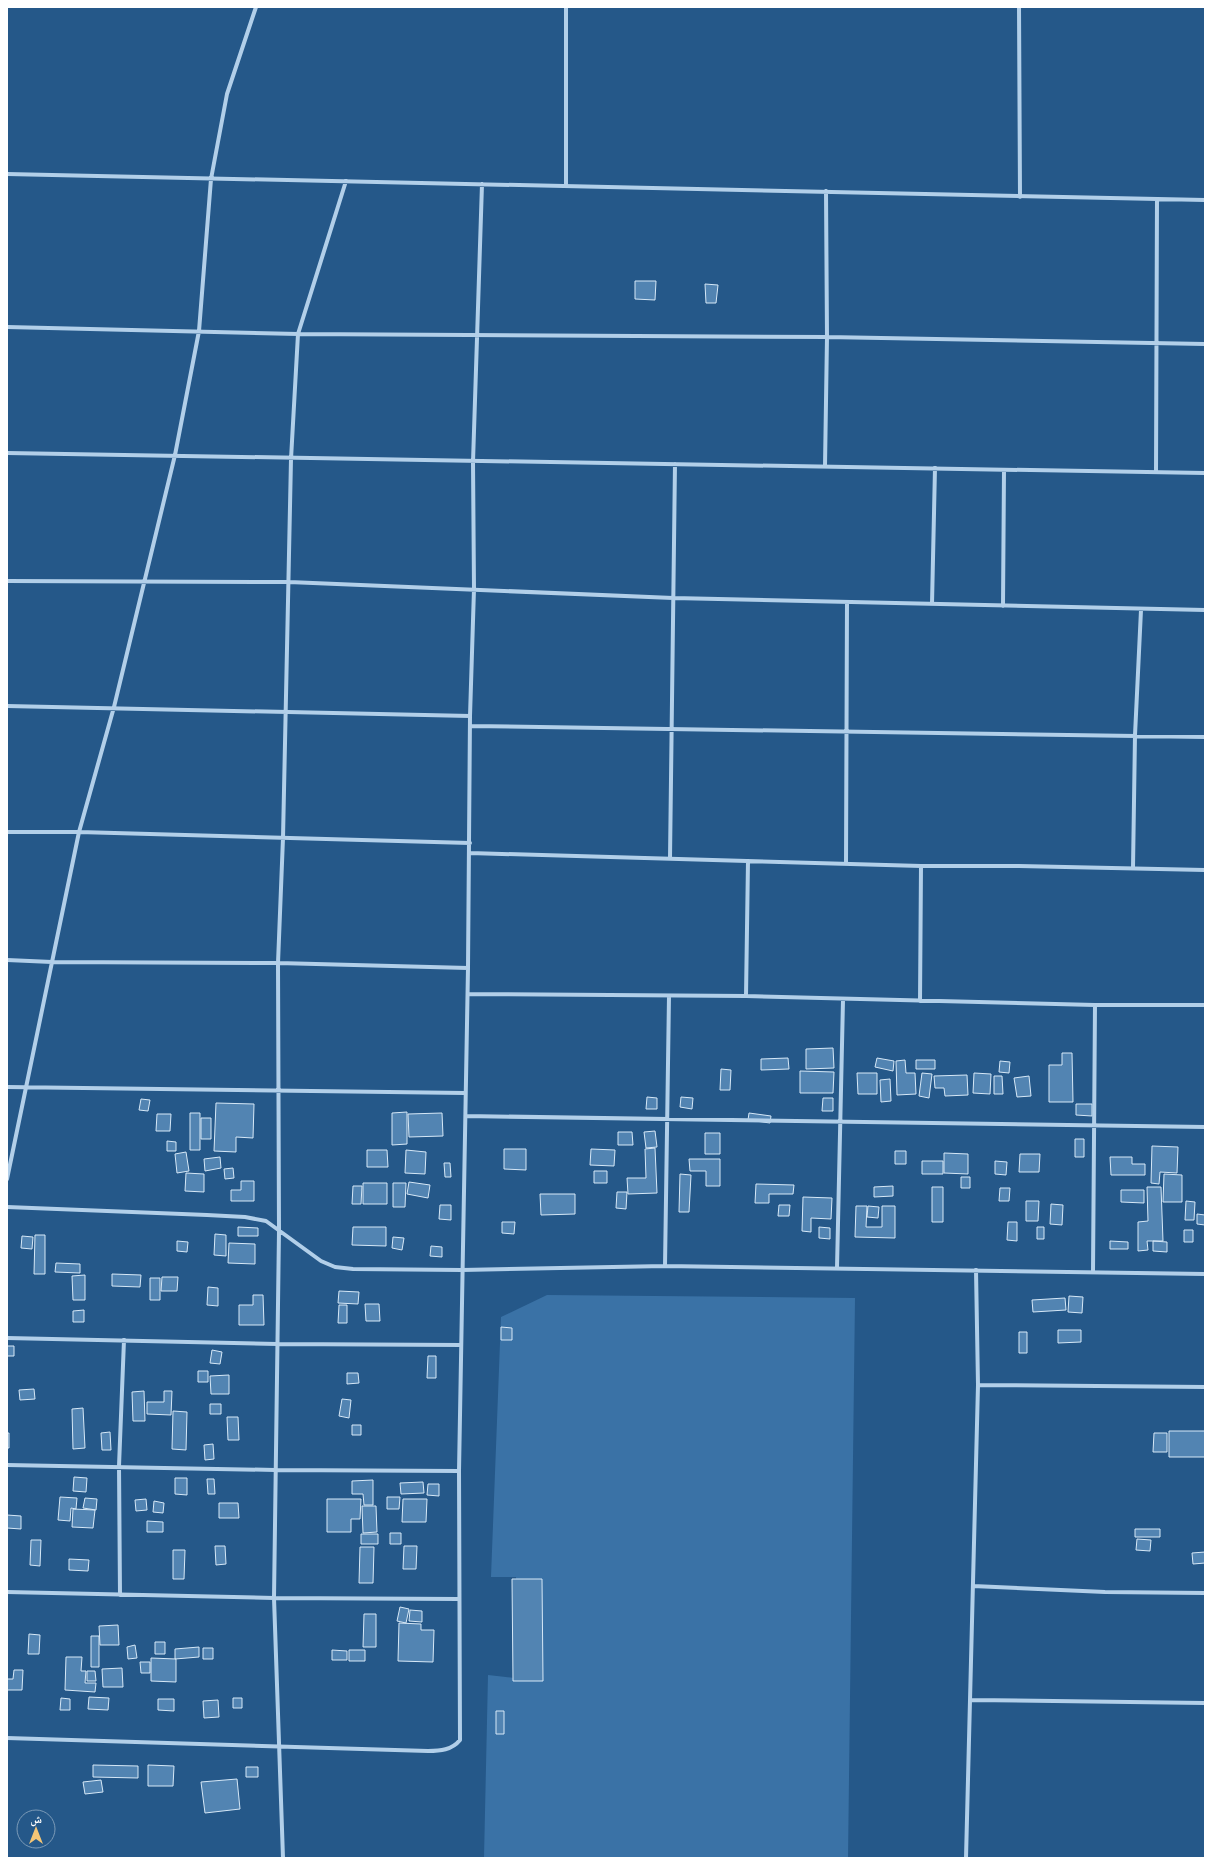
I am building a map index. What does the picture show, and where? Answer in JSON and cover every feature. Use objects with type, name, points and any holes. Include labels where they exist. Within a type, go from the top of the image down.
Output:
[{"type":"street","points":[[7,1179],[78,832],[114,707],[146,581],[175,455],[199,332],[211,178],[227,94],[256,7]]},
{"type":"street","points":[[566,7],[566,186]]},
{"type":"street","points":[[1019,7],[1020,197]]},
{"type":"street","points":[[7,174],[1205,200]]},
{"type":"street","points":[[283,1858],[274,1598],[279,1231],[278,963],[283,838],[291,459],[298,334],[346,181]]},
{"type":"street","points":[[7,1738],[279,1748],[428,1751],[438,1751],[456,1746],[460,1740],[459,1471],[468,994],[470,716],[474,589],[473,462],[482,184]]},
{"type":"street","points":[[825,466],[828,336],[826,191]]},
{"type":"street","points":[[1156,472],[1157,199]]},
{"type":"street","points":[[7,327],[298,334],[828,336],[1205,344]]},
{"type":"street","points":[[7,453],[175,455],[291,459],[1205,473]]},
{"type":"street","points":[[670,858],[675,464]]},
{"type":"street","points":[[932,604],[935,468]]},
{"type":"street","points":[[1003,606],[1004,470]]},
{"type":"street","points":[[7,581],[288,582],[673,598],[1141,610],[1205,610]]},
{"type":"street","points":[[846,864],[847,602]]},
{"type":"street","points":[[1133,868],[1135,735],[1141,610]]},
{"type":"street","points":[[7,706],[286,710],[470,716]]},
{"type":"street","points":[[470,726],[1205,737]]},
{"type":"street","points":[[7,832],[78,832],[470,843]]},
{"type":"street","points":[[470,853],[921,866],[1205,870]]},
{"type":"street","points":[[746,996],[748,861]]},
{"type":"street","points":[[920,1002],[921,866]]},
{"type":"street","points":[[7,960],[52,962],[278,963],[468,968]]},
{"type":"street","points":[[468,994],[746,996],[920,1002],[1205,1005]]},
{"type":"street","points":[[665,1266],[669,996]]},
{"type":"street","points":[[837,1268],[839,1123],[843,1000]]},
{"type":"street","points":[[1093,1272],[1096,1005]]},
{"type":"street","points":[[7,1087],[465,1093]]},
{"type":"street","points":[[466,1116],[839,1123],[1205,1127]]},
{"type":"street","points":[[7,1207],[246,1217],[266,1221],[320,1261],[335,1267],[353,1269],[462,1270],[665,1266],[1205,1274]]},
{"type":"street","points":[[966,1858],[978,1385],[976,1270]]},
{"type":"street","points":[[7,1338],[277,1344],[461,1345]]},
{"type":"street","points":[[120,1595],[119,1466],[124,1340]]},
{"type":"street","points":[[978,1385],[1205,1387]]},
{"type":"street","points":[[7,1465],[275,1470],[459,1471]]},
{"type":"street","points":[[973,1586],[1106,1592],[1205,1592]]},
{"type":"street","points":[[7,1592],[274,1598],[459,1599]]},
{"type":"street","points":[[971,1700],[1205,1703]]},
{"type":"shaded area","points":[[547,1295],[855,1298],[848,1858],[484,1858],[488,1675],[515,1678],[516,1577],[491,1577],[501,1317]]},
{"type":"building","points":[[635,281],[656,281],[655,300],[635,299]]},
{"type":"building","points":[[705,284],[718,285],[716,303],[706,303]]},
{"type":"building","points":[[833,1048],[834,1068],[806,1069],[806,1049]]},
{"type":"building","points":[[1062,1053],[1072,1053],[1073,1102],[1049,1102],[1049,1065],[1062,1065]]},
{"type":"building","points":[[788,1058],[789,1069],[761,1070],[761,1059]]},
{"type":"building","points":[[877,1058],[894,1061],[893,1071],[875,1067]]},
{"type":"building","points":[[905,1060],[906,1073],[915,1073],[916,1094],[897,1095],[896,1061]]},
{"type":"building","points":[[916,1060],[935,1060],[935,1069],[916,1069]]},
{"type":"building","points":[[1000,1061],[1010,1062],[1009,1073],[999,1072]]},
{"type":"building","points":[[721,1069],[731,1070],[730,1090],[720,1090]]},
{"type":"building","points":[[800,1071],[834,1072],[833,1093],[800,1093]]},
{"type":"building","points":[[857,1073],[877,1073],[877,1094],[858,1094]]},
{"type":"building","points":[[922,1073],[932,1074],[929,1098],[919,1096]]},
{"type":"building","points":[[974,1073],[991,1074],[990,1094],[973,1093]]},
{"type":"building","points":[[967,1075],[968,1095],[945,1096],[944,1088],[935,1088],[934,1076]]},
{"type":"building","points":[[994,1076],[1002,1076],[1003,1094],[994,1094]]},
{"type":"building","points":[[1029,1076],[1031,1096],[1017,1097],[1014,1078]]},
{"type":"building","points":[[890,1079],[891,1101],[881,1102],[880,1080]]},
{"type":"building","points":[[647,1097],[657,1098],[657,1109],[646,1109]]},
{"type":"building","points":[[681,1097],[693,1098],[692,1109],[680,1107]]},
{"type":"building","points":[[823,1098],[833,1098],[833,1111],[822,1111]]},
{"type":"building","points":[[141,1099],[150,1100],[148,1111],[139,1110]]},
{"type":"building","points":[[216,1103],[254,1104],[253,1138],[236,1137],[236,1152],[214,1151]]},
{"type":"building","points":[[1076,1104],[1092,1104],[1092,1116],[1076,1115]]},
{"type":"building","points":[[407,1112],[407,1144],[392,1145],[392,1113]]},
{"type":"building","points":[[190,1113],[200,1113],[200,1150],[190,1150]]},
{"type":"building","points":[[442,1113],[443,1136],[409,1137],[408,1114]]},
{"type":"building","points":[[749,1113],[771,1116],[770,1123],[748,1120]]},
{"type":"building","points":[[157,1114],[171,1114],[170,1131],[156,1131]]},
{"type":"building","points":[[201,1118],[211,1118],[211,1139],[201,1139]]},
{"type":"building","points":[[655,1131],[657,1147],[646,1148],[644,1132]]},
{"type":"building","points":[[618,1132],[632,1132],[633,1145],[618,1145]]},
{"type":"building","points":[[705,1133],[720,1133],[720,1154],[705,1154]]},
{"type":"building","points":[[1075,1139],[1084,1139],[1084,1157],[1075,1157]]},
{"type":"building","points":[[167,1141],[176,1142],[176,1151],[167,1151]]},
{"type":"building","points":[[1152,1146],[1178,1147],[1177,1173],[1160,1172],[1159,1184],[1151,1183]]},
{"type":"building","points":[[655,1148],[657,1193],[628,1194],[627,1178],[646,1178],[645,1149]]},
{"type":"building","points":[[504,1149],[526,1149],[526,1170],[504,1169]]},
{"type":"building","points":[[591,1149],[615,1150],[614,1166],[590,1165]]},
{"type":"building","points":[[367,1150],[387,1150],[388,1167],[367,1167]]},
{"type":"building","points":[[406,1150],[426,1152],[425,1174],[405,1173]]},
{"type":"building","points":[[895,1151],[906,1151],[906,1164],[895,1164]]},
{"type":"building","points":[[186,1152],[189,1171],[177,1173],[175,1154]]},
{"type":"building","points":[[944,1153],[968,1154],[968,1174],[944,1173]]},
{"type":"building","points":[[1020,1154],[1040,1154],[1039,1172],[1019,1172]]},
{"type":"building","points":[[220,1157],[221,1168],[205,1171],[204,1159]]},
{"type":"building","points":[[1110,1157],[1132,1157],[1132,1164],[1145,1164],[1145,1175],[1111,1175]]},
{"type":"building","points":[[689,1159],[720,1159],[720,1186],[706,1186],[706,1171],[690,1171]]},
{"type":"building","points":[[922,1161],[943,1161],[943,1174],[922,1174]]},
{"type":"building","points":[[995,1161],[1007,1162],[1006,1175],[995,1174]]},
{"type":"building","points":[[444,1163],[450,1163],[451,1177],[445,1177]]},
{"type":"building","points":[[233,1168],[234,1178],[225,1179],[224,1169]]},
{"type":"building","points":[[594,1171],[607,1171],[607,1183],[594,1183]]},
{"type":"building","points":[[186,1173],[204,1174],[204,1192],[185,1191]]},
{"type":"building","points":[[680,1174],[691,1175],[689,1212],[679,1212]]},
{"type":"building","points":[[1164,1174],[1182,1175],[1182,1202],[1163,1202]]},
{"type":"building","points":[[961,1177],[970,1177],[970,1188],[961,1188]]},
{"type":"building","points":[[241,1181],[254,1181],[254,1201],[231,1201],[231,1190],[241,1190]]},
{"type":"building","points":[[409,1182],[430,1185],[428,1198],[407,1194]]},
{"type":"building","points":[[363,1183],[387,1183],[387,1204],[363,1204]]},
{"type":"building","points":[[393,1183],[406,1183],[405,1207],[393,1207]]},
{"type":"building","points":[[756,1184],[794,1185],[793,1194],[769,1194],[769,1203],[755,1203]]},
{"type":"building","points":[[353,1186],[362,1186],[361,1204],[352,1204]]},
{"type":"building","points":[[893,1186],[893,1196],[874,1197],[874,1187]]},
{"type":"building","points":[[932,1187],[943,1187],[943,1222],[932,1222]]},
{"type":"building","points":[[1147,1187],[1161,1187],[1163,1241],[1147,1241],[1148,1250],[1138,1251],[1138,1222],[1148,1221]]},
{"type":"building","points":[[1000,1188],[1010,1188],[1009,1201],[999,1201]]},
{"type":"building","points":[[1121,1190],[1144,1190],[1144,1203],[1121,1202]]},
{"type":"building","points":[[617,1192],[627,1192],[626,1209],[616,1208]]},
{"type":"building","points":[[540,1194],[575,1194],[575,1214],[541,1215]]},
{"type":"building","points":[[803,1197],[832,1198],[831,1219],[811,1218],[811,1232],[802,1231]]},
{"type":"building","points":[[1026,1201],[1039,1201],[1038,1221],[1026,1221]]},
{"type":"building","points":[[1186,1201],[1195,1202],[1194,1220],[1185,1220]]},
{"type":"building","points":[[1051,1204],[1063,1205],[1062,1225],[1050,1224]]},
{"type":"building","points":[[440,1205],[451,1205],[451,1220],[439,1219]]},
{"type":"building","points":[[779,1205],[790,1205],[789,1216],[778,1216]]},
{"type":"building","points":[[856,1206],[867,1206],[866,1227],[882,1227],[882,1206],[895,1206],[895,1238],[855,1237]]},
{"type":"building","points":[[868,1206],[879,1207],[878,1218],[867,1217]]},
{"type":"building","points":[[1197,1214],[1205,1215],[1205,1225],[1197,1224]]},
{"type":"building","points":[[502,1222],[515,1222],[514,1234],[502,1233]]},
{"type":"building","points":[[1008,1222],[1017,1222],[1017,1241],[1007,1240]]},
{"type":"building","points":[[238,1227],[258,1228],[258,1236],[238,1236]]},
{"type":"building","points":[[353,1227],[386,1227],[386,1246],[352,1245]]},
{"type":"building","points":[[819,1227],[830,1228],[830,1239],[819,1238]]},
{"type":"building","points":[[1037,1227],[1044,1227],[1044,1239],[1037,1239]]},
{"type":"building","points":[[1184,1230],[1193,1230],[1193,1242],[1184,1242]]},
{"type":"building","points":[[215,1234],[226,1235],[226,1256],[214,1255]]},
{"type":"building","points":[[35,1235],[45,1235],[45,1274],[34,1274]]},
{"type":"building","points":[[22,1236],[33,1237],[32,1249],[21,1248]]},
{"type":"building","points":[[393,1237],[404,1238],[402,1250],[392,1248]]},
{"type":"building","points":[[177,1241],[188,1242],[187,1252],[177,1251]]},
{"type":"building","points":[[1110,1241],[1128,1242],[1128,1249],[1110,1249]]},
{"type":"building","points":[[1153,1241],[1167,1242],[1167,1252],[1153,1251]]},
{"type":"building","points":[[229,1243],[255,1244],[255,1264],[228,1263]]},
{"type":"building","points":[[431,1246],[442,1247],[442,1257],[430,1256]]},
{"type":"building","points":[[56,1263],[80,1264],[80,1273],[55,1272]]},
{"type":"building","points":[[112,1274],[141,1275],[140,1287],[112,1286]]},
{"type":"building","points":[[85,1275],[85,1300],[73,1300],[72,1276]]},
{"type":"building","points":[[162,1277],[178,1277],[177,1291],[161,1291]]},
{"type":"building","points":[[150,1278],[160,1278],[160,1300],[150,1300]]},
{"type":"building","points":[[208,1287],[218,1288],[218,1306],[207,1305]]},
{"type":"building","points":[[339,1291],[359,1292],[358,1304],[338,1303]]},
{"type":"building","points":[[253,1295],[263,1295],[264,1325],[239,1325],[239,1305],[253,1305]]},
{"type":"building","points":[[1069,1296],[1083,1297],[1082,1313],[1068,1312]]},
{"type":"building","points":[[1065,1298],[1066,1310],[1033,1312],[1032,1300]]},
{"type":"building","points":[[365,1304],[379,1304],[380,1321],[366,1321]]},
{"type":"building","points":[[339,1305],[347,1305],[347,1323],[338,1323]]},
{"type":"building","points":[[84,1310],[84,1322],[73,1322],[73,1311]]},
{"type":"building","points":[[501,1327],[512,1328],[512,1340],[501,1340]]},
{"type":"building","points":[[1058,1330],[1081,1330],[1081,1342],[1058,1343]]},
{"type":"building","points":[[1019,1332],[1027,1332],[1027,1353],[1019,1353]]},
{"type":"building","points":[[7,1346],[14,1346],[14,1356],[7,1356]]},
{"type":"building","points":[[212,1350],[222,1352],[220,1364],[210,1363]]},
{"type":"building","points":[[428,1356],[436,1356],[436,1378],[427,1378]]},
{"type":"building","points":[[198,1371],[208,1371],[208,1382],[198,1382]]},
{"type":"building","points":[[347,1373],[358,1373],[359,1383],[347,1384]]},
{"type":"building","points":[[229,1375],[229,1394],[211,1394],[210,1376]]},
{"type":"building","points":[[34,1389],[35,1399],[20,1400],[19,1390]]},
{"type":"building","points":[[144,1391],[145,1421],[133,1421],[132,1392]]},
{"type":"building","points":[[164,1391],[172,1391],[171,1415],[147,1414],[147,1402],[164,1402]]},
{"type":"building","points":[[342,1399],[351,1400],[349,1418],[339,1416]]},
{"type":"building","points":[[210,1404],[221,1404],[221,1414],[210,1414]]},
{"type":"building","points":[[83,1408],[85,1448],[73,1449],[72,1409]]},
{"type":"building","points":[[173,1411],[187,1412],[186,1450],[172,1449]]},
{"type":"building","points":[[227,1417],[238,1417],[239,1440],[228,1440]]},
{"type":"building","points":[[352,1425],[361,1425],[361,1435],[352,1435]]},
{"type":"building","points":[[1169,1431],[1205,1431],[1205,1457],[1169,1457]]},
{"type":"building","points":[[110,1432],[111,1450],[102,1450],[101,1433]]},
{"type":"building","points":[[7,1433],[9,1433],[9,1448],[7,1448]]},
{"type":"building","points":[[1154,1433],[1167,1433],[1167,1452],[1153,1452]]},
{"type":"building","points":[[213,1444],[214,1459],[205,1460],[204,1445]]},
{"type":"building","points":[[74,1477],[87,1478],[86,1492],[73,1491]]},
{"type":"building","points":[[175,1478],[187,1478],[187,1495],[175,1494]]},
{"type":"building","points":[[207,1479],[214,1479],[215,1494],[208,1494]]},
{"type":"building","points":[[373,1480],[373,1505],[364,1505],[363,1494],[352,1494],[352,1481]]},
{"type":"building","points":[[423,1482],[424,1493],[401,1494],[400,1483]]},
{"type":"building","points":[[428,1484],[439,1484],[439,1496],[427,1495]]},
{"type":"building","points":[[60,1497],[77,1498],[76,1509],[71,1508],[70,1521],[58,1520]]},
{"type":"building","points":[[387,1497],[400,1497],[399,1509],[387,1509]]},
{"type":"building","points":[[85,1498],[97,1499],[96,1510],[83,1508]]},
{"type":"building","points":[[146,1499],[147,1510],[136,1511],[135,1500]]},
{"type":"building","points":[[327,1499],[361,1499],[360,1519],[351,1519],[351,1532],[327,1532]]},
{"type":"building","points":[[403,1499],[427,1499],[426,1522],[402,1522]]},
{"type":"building","points":[[154,1501],[164,1503],[163,1513],[153,1512]]},
{"type":"building","points":[[219,1503],[238,1503],[239,1518],[219,1518]]},
{"type":"building","points":[[362,1506],[376,1506],[377,1532],[363,1533]]},
{"type":"building","points":[[73,1509],[95,1510],[93,1528],[72,1527]]},
{"type":"building","points":[[7,1515],[21,1516],[21,1529],[7,1528]]},
{"type":"building","points":[[147,1521],[163,1522],[163,1532],[147,1532]]},
{"type":"building","points":[[1135,1529],[1160,1529],[1160,1537],[1135,1537]]},
{"type":"building","points":[[390,1533],[401,1533],[401,1544],[390,1544]]},
{"type":"building","points":[[361,1534],[378,1534],[378,1544],[361,1544]]},
{"type":"building","points":[[1137,1539],[1151,1540],[1150,1551],[1136,1550]]},
{"type":"building","points":[[31,1540],[41,1540],[40,1566],[30,1565]]},
{"type":"building","points":[[215,1546],[225,1546],[226,1564],[216,1565]]},
{"type":"building","points":[[404,1546],[417,1546],[416,1569],[403,1569]]},
{"type":"building","points":[[360,1547],[374,1547],[373,1583],[359,1583]]},
{"type":"building","points":[[173,1550],[185,1550],[184,1579],[173,1579]]},
{"type":"building","points":[[1205,1552],[1205,1563],[1193,1564],[1192,1553]]},
{"type":"building","points":[[69,1559],[89,1560],[88,1571],[69,1570]]},
{"type":"building","points":[[512,1579],[542,1579],[543,1681],[513,1681]]},
{"type":"building","points":[[400,1607],[409,1609],[406,1623],[397,1621]]},
{"type":"building","points":[[410,1610],[422,1611],[422,1622],[409,1621]]},
{"type":"building","points":[[364,1614],[376,1614],[376,1647],[363,1647]]},
{"type":"building","points":[[399,1623],[421,1624],[421,1630],[434,1630],[433,1662],[398,1661]]},
{"type":"building","points":[[118,1625],[119,1645],[100,1645],[99,1626]]},
{"type":"building","points":[[29,1634],[40,1635],[39,1654],[28,1654]]},
{"type":"building","points":[[91,1636],[99,1636],[99,1667],[91,1667]]},
{"type":"building","points":[[155,1642],[165,1642],[165,1654],[155,1654]]},
{"type":"building","points":[[135,1645],[137,1658],[128,1659],[127,1647]]},
{"type":"building","points":[[199,1647],[199,1657],[175,1659],[175,1649]]},
{"type":"building","points":[[203,1648],[213,1648],[213,1659],[203,1659]]},
{"type":"building","points":[[332,1650],[347,1651],[347,1660],[332,1660]]},
{"type":"building","points":[[349,1650],[365,1650],[365,1661],[349,1661]]},
{"type":"building","points":[[66,1657],[82,1657],[81,1671],[86,1671],[85,1683],[96,1683],[95,1692],[65,1690]]},
{"type":"building","points":[[151,1658],[176,1659],[176,1682],[151,1681]]},
{"type":"building","points":[[140,1662],[150,1662],[150,1673],[141,1673]]},
{"type":"building","points":[[122,1668],[123,1687],[103,1687],[102,1669]]},
{"type":"building","points":[[14,1670],[23,1670],[22,1690],[7,1690],[7,1679],[13,1679]]},
{"type":"building","points":[[87,1671],[95,1671],[96,1681],[87,1681]]},
{"type":"building","points":[[89,1697],[109,1698],[108,1710],[88,1709]]},
{"type":"building","points":[[61,1698],[70,1699],[70,1710],[60,1710]]},
{"type":"building","points":[[233,1698],[242,1698],[242,1708],[233,1708]]},
{"type":"building","points":[[158,1699],[174,1699],[174,1711],[158,1710]]},
{"type":"building","points":[[218,1700],[219,1717],[204,1718],[203,1701]]},
{"type":"building","points":[[496,1711],[504,1711],[504,1734],[496,1734]]},
{"type":"building","points":[[93,1765],[138,1766],[138,1778],[93,1777]]},
{"type":"building","points":[[148,1765],[174,1766],[173,1786],[148,1786]]},
{"type":"building","points":[[246,1767],[258,1767],[258,1777],[246,1777]]},
{"type":"building","points":[[237,1779],[240,1809],[205,1813],[201,1782]]},
{"type":"building","points":[[101,1780],[103,1792],[85,1794],[83,1782]]}]
